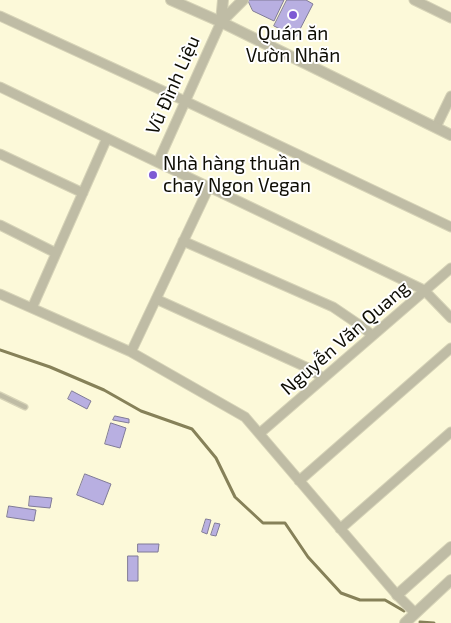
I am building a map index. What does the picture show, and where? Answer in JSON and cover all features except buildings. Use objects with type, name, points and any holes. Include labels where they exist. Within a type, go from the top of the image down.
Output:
[{"type":"street","points":[[171,0],[221,22],[451,135]]},
{"type":"street","name":"Vũ Đình Liệu","points":[[158,162],[221,22],[223,0]]},
{"type":"street","name":"Vũ Đình Liệu","points":[[221,22],[243,0]]},
{"type":"street","points":[[414,0],[451,18]]},
{"type":"street","points":[[0,16],[451,227]]},
{"type":"street","points":[[0,87],[424,290],[451,318]]},
{"type":"street","points":[[436,127],[451,96]]},
{"type":"street","points":[[32,308],[107,138]]},
{"type":"street","points":[[0,154],[83,193]]},
{"type":"street","points":[[131,352],[209,187]]},
{"type":"street","points":[[0,226],[56,253]]},
{"type":"street","points":[[183,242],[333,307],[372,335]]},
{"type":"street","name":"Nguyễn Văn Quang","points":[[260,433],[451,268]]},
{"type":"street","points":[[0,294],[131,352],[246,417],[397,596],[415,613]]},
{"type":"street","points":[[156,299],[308,368],[323,378]]},
{"type":"street","points":[[299,481],[451,348]]},
{"type":"street","points":[[340,529],[451,432]]},
{"type":"street","points":[[397,596],[451,547]]},
{"type":"street","points":[[405,623],[451,580]]},
{"type":"lane","points":[[0,395],[25,407]]},
{"type":"waterway","points":[[0,350],[50,367],[104,390],[141,411],[192,429],[216,458],[235,497],[263,523],[285,523],[308,557],[341,593],[360,600],[385,600],[404,611]]},
{"type":"waterway","points":[[420,622],[434,623]]},
{"type":"place","name":"Quán ăn Vườn Nhãn","points":[[293,15]]},
{"type":"place","name":"Nhà hàng thuần chay Ngon Vegan","points":[[153,175]]}]
